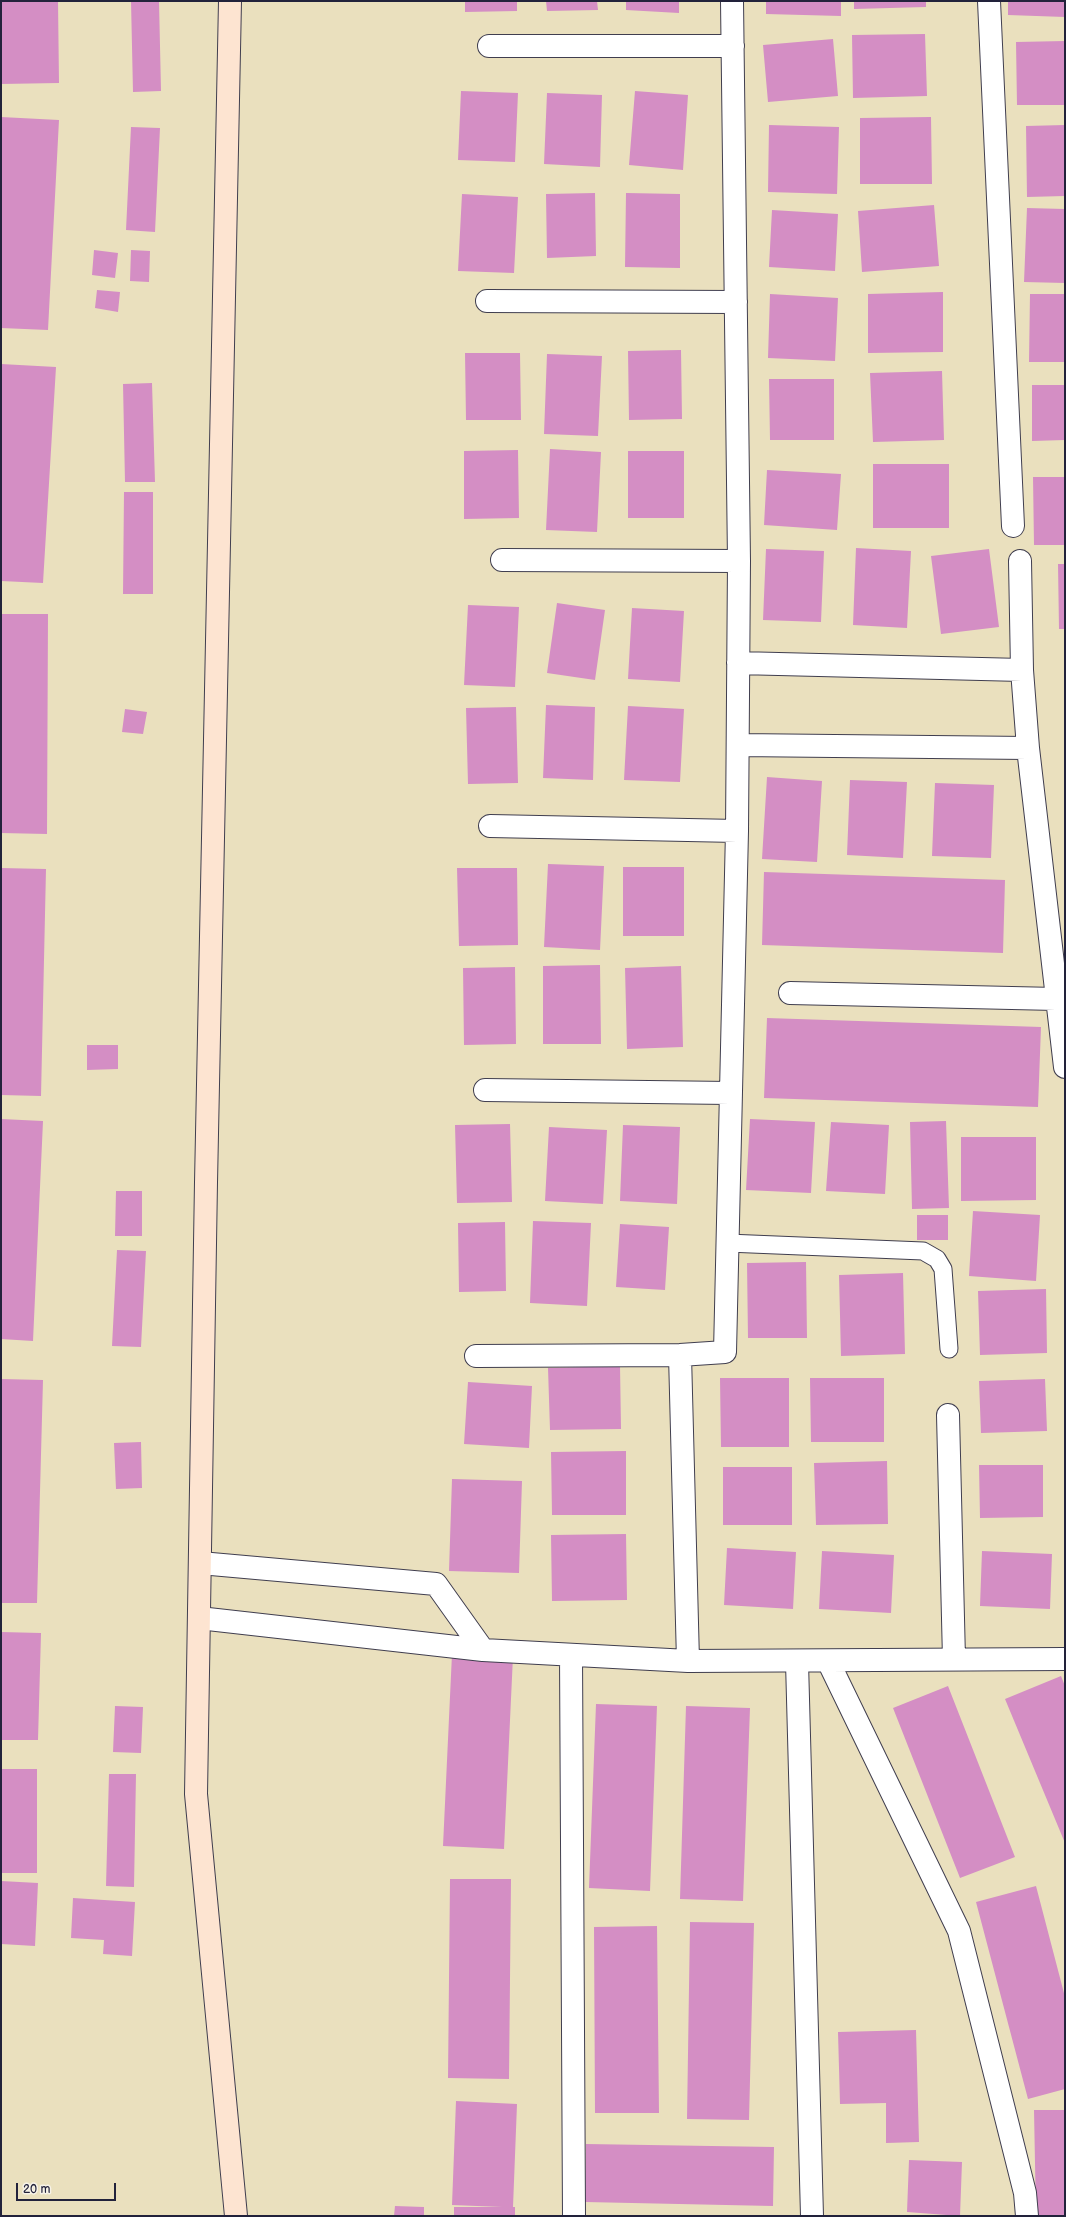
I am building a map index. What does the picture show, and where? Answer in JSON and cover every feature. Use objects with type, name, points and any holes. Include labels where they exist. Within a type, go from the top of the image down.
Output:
[{"type":"street","points":[[230,1],[196,1794],[236,2216]]},
{"type":"street","points":[[476,1356],[680,1355],[725,1352],[737,831],[739,561],[732,1]]},
{"type":"street","points":[[989,1],[1013,526]]},
{"type":"street","points":[[489,46],[733,46]]},
{"type":"street","points":[[487,301],[736,302]]},
{"type":"street","points":[[502,560],[739,561]]},
{"type":"street","points":[[1020,561],[1022,670],[1028,748],[1065,1067]]},
{"type":"street","points":[[738,664],[1022,670]]},
{"type":"street","points":[[738,745],[1028,748]]},
{"type":"street","points":[[490,826],[737,831]]},
{"type":"street","points":[[790,993],[1056,999]]},
{"type":"street","points":[[486,1090],[730,1093]]},
{"type":"street","points":[[680,1355],[688,1661]]},
{"type":"street","points":[[948,1415],[954,1659]]},
{"type":"street","points":[[200,1563],[436,1584],[484,1650]]},
{"type":"street","points":[[199,1618],[484,1650],[688,1661],[797,1662],[954,1659],[1065,1659]]},
{"type":"street","points":[[571,1655],[574,2216]]},
{"type":"street","points":[[828,1661],[959,1931],[1020,2171],[1025,2193],[1027,2216]]},
{"type":"street","points":[[797,1662],[812,2216]]},
{"type":"lane","points":[[727,1243],[923,1251],[937,1259],[943,1269],[949,1349]]},
{"type":"building","points":[[1,1],[58,1],[59,83],[1,84]]},
{"type":"building","points":[[131,1],[159,1],[161,91],[133,92]]},
{"type":"building","points":[[465,1],[517,1],[517,11],[465,12]]},
{"type":"building","points":[[546,1],[597,1],[598,10],[547,11]]},
{"type":"building","points":[[626,1],[679,1],[679,13],[626,10]]},
{"type":"building","points":[[766,1],[841,1],[841,16],[766,14]]},
{"type":"building","points":[[854,1],[926,1],[926,7],[854,9]]},
{"type":"building","points":[[1008,1],[1065,1],[1065,17],[1008,15]]},
{"type":"building","points":[[925,34],[927,96],[853,98],[852,35]]},
{"type":"building","points":[[833,39],[838,96],[768,102],[763,45]]},
{"type":"building","points":[[1065,41],[1065,105],[1017,105],[1016,42]]},
{"type":"building","points":[[461,91],[518,93],[515,162],[458,160]]},
{"type":"building","points":[[635,91],[688,95],[683,170],[629,165]]},
{"type":"building","points":[[547,93],[602,95],[600,167],[544,164]]},
{"type":"building","points":[[1,117],[59,120],[48,330],[1,328]]},
{"type":"building","points":[[931,117],[932,184],[860,184],[860,118]]},
{"type":"building","points":[[769,125],[839,127],[837,194],[768,192]]},
{"type":"building","points":[[1065,125],[1065,196],[1027,197],[1026,126]]},
{"type":"building","points":[[131,127],[160,128],[155,232],[126,230]]},
{"type":"building","points":[[595,193],[596,256],[547,258],[546,194]]},
{"type":"building","points":[[626,193],[680,194],[680,268],[625,267]]},
{"type":"building","points":[[462,194],[518,197],[514,273],[458,271]]},
{"type":"building","points":[[934,205],[939,266],[862,272],[858,211]]},
{"type":"building","points":[[1027,208],[1065,209],[1065,283],[1024,282]]},
{"type":"building","points":[[772,210],[838,214],[835,271],[769,267]]},
{"type":"building","points":[[94,250],[118,253],[115,278],[92,275]]},
{"type":"building","points":[[131,250],[150,251],[149,282],[130,281]]},
{"type":"building","points":[[97,290],[120,292],[118,312],[95,308]]},
{"type":"building","points":[[943,292],[943,352],[868,353],[868,294]]},
{"type":"building","points":[[770,294],[838,298],[835,361],[768,358]]},
{"type":"building","points":[[1030,294],[1065,294],[1065,362],[1029,362]]},
{"type":"building","points":[[681,350],[682,419],[629,420],[628,351]]},
{"type":"building","points":[[465,353],[520,353],[521,420],[466,420]]},
{"type":"building","points":[[547,354],[602,356],[598,436],[544,434]]},
{"type":"building","points":[[1,364],[56,367],[43,583],[1,581]]},
{"type":"building","points":[[942,371],[944,440],[873,442],[870,373]]},
{"type":"building","points":[[769,379],[834,379],[834,440],[770,440]]},
{"type":"building","points":[[152,383],[155,482],[125,482],[123,384]]},
{"type":"building","points":[[1032,385],[1065,385],[1065,440],[1032,441]]},
{"type":"building","points":[[550,449],[601,452],[597,532],[546,530]]},
{"type":"building","points":[[518,450],[519,518],[464,519],[464,451]]},
{"type":"building","points":[[628,451],[684,451],[684,518],[628,518]]},
{"type":"building","points":[[873,464],[949,464],[949,528],[873,528]]},
{"type":"building","points":[[767,470],[841,474],[837,530],[764,525]]},
{"type":"building","points":[[1033,477],[1065,477],[1065,545],[1034,545]]},
{"type":"building","points":[[124,492],[153,492],[153,594],[123,594]]},
{"type":"building","points":[[856,548],[911,551],[907,628],[853,625]]},
{"type":"building","points":[[766,549],[824,551],[821,622],[763,620]]},
{"type":"building","points":[[989,549],[999,627],[941,634],[931,556]]},
{"type":"building","points":[[1058,564],[1065,564],[1065,629],[1059,629]]},
{"type":"building","points":[[557,603],[605,610],[595,680],[547,673]]},
{"type":"building","points":[[468,605],[519,607],[515,687],[464,685]]},
{"type":"building","points":[[632,608],[684,611],[680,682],[628,679]]},
{"type":"building","points":[[1,614],[48,614],[47,834],[1,833]]},
{"type":"building","points":[[546,705],[595,707],[593,780],[543,778]]},
{"type":"building","points":[[628,706],[684,709],[680,782],[624,780]]},
{"type":"building","points":[[516,707],[518,783],[468,784],[466,708]]},
{"type":"building","points":[[125,709],[147,712],[143,734],[122,732]]},
{"type":"building","points":[[767,777],[822,781],[817,862],[762,859]]},
{"type":"building","points":[[850,780],[907,782],[903,858],[847,855]]},
{"type":"building","points":[[935,783],[994,785],[991,858],[932,856]]},
{"type":"building","points":[[548,864],[604,866],[600,950],[544,947]]},
{"type":"building","points":[[623,867],[684,867],[684,936],[623,936]]},
{"type":"building","points":[[1,868],[46,869],[41,1096],[1,1095]]},
{"type":"building","points":[[457,868],[517,868],[518,945],[459,946]]},
{"type":"building","points":[[764,872],[1005,880],[1003,953],[762,945]]},
{"type":"building","points":[[600,965],[601,1044],[543,1044],[543,966]]},
{"type":"building","points":[[681,966],[683,1047],[627,1049],[625,968]]},
{"type":"building","points":[[515,967],[516,1044],[464,1045],[463,968]]},
{"type":"building","points":[[767,1018],[1041,1027],[1038,1107],[764,1098]]},
{"type":"building","points":[[87,1045],[118,1045],[118,1069],[87,1070]]},
{"type":"building","points":[[1,1119],[43,1121],[33,1341],[1,1339]]},
{"type":"building","points":[[750,1119],[815,1122],[811,1193],[746,1190]]},
{"type":"building","points":[[946,1121],[949,1208],[912,1209],[910,1122]]},
{"type":"building","points":[[831,1122],[889,1125],[885,1194],[826,1191]]},
{"type":"building","points":[[510,1124],[512,1202],[457,1203],[455,1125]]},
{"type":"building","points":[[623,1125],[680,1127],[677,1204],[620,1201]]},
{"type":"building","points":[[549,1127],[607,1130],[603,1204],[545,1201]]},
{"type":"building","points":[[961,1137],[1036,1137],[1036,1200],[961,1201]]},
{"type":"building","points":[[116,1191],[142,1191],[142,1236],[115,1236]]},
{"type":"building","points":[[973,1211],[1040,1215],[1036,1281],[969,1276]]},
{"type":"building","points":[[917,1215],[948,1215],[948,1240],[917,1240]]},
{"type":"building","points":[[533,1221],[591,1223],[587,1306],[530,1303]]},
{"type":"building","points":[[505,1222],[506,1291],[459,1292],[458,1223]]},
{"type":"building","points":[[620,1224],[669,1227],[665,1290],[616,1287]]},
{"type":"building","points":[[117,1250],[146,1251],[141,1347],[112,1346]]},
{"type":"building","points":[[806,1262],[807,1338],[748,1338],[747,1263]]},
{"type":"building","points":[[903,1273],[905,1354],[841,1356],[839,1275]]},
{"type":"building","points":[[1046,1289],[1047,1353],[980,1355],[978,1291]]},
{"type":"building","points":[[620,1366],[621,1429],[550,1430],[548,1368]]},
{"type":"building","points":[[720,1378],[789,1378],[789,1447],[721,1447]]},
{"type":"building","points":[[810,1378],[884,1378],[884,1442],[811,1442]]},
{"type":"building","points":[[1,1379],[43,1380],[37,1603],[1,1603]]},
{"type":"building","points":[[1045,1379],[1047,1431],[981,1433],[979,1381]]},
{"type":"building","points":[[468,1382],[532,1386],[529,1448],[464,1444]]},
{"type":"building","points":[[141,1442],[142,1488],[116,1489],[114,1443]]},
{"type":"building","points":[[626,1451],[626,1515],[552,1515],[551,1452]]},
{"type":"building","points":[[887,1461],[888,1524],[816,1525],[814,1463]]},
{"type":"building","points":[[979,1465],[1043,1465],[1043,1517],[980,1518]]},
{"type":"building","points":[[723,1467],[792,1467],[792,1525],[723,1525]]},
{"type":"building","points":[[452,1479],[522,1481],[519,1573],[449,1571]]},
{"type":"building","points":[[626,1534],[627,1600],[552,1601],[551,1535]]},
{"type":"building","points":[[727,1548],[796,1552],[793,1609],[724,1605]]},
{"type":"building","points":[[822,1551],[894,1555],[891,1613],[819,1609]]},
{"type":"building","points":[[982,1551],[1052,1554],[1050,1609],[980,1606]]},
{"type":"building","points":[[1,1632],[41,1633],[38,1740],[1,1740]]},
{"type":"building","points":[[452,1654],[513,1656],[504,1849],[443,1846]]},
{"type":"building","points":[[1061,1676],[1065,1686],[1065,1843],[1005,1699]]},
{"type":"building","points":[[948,1686],[1015,1857],[960,1878],[893,1708]]},
{"type":"building","points":[[596,1704],[657,1706],[650,1891],[589,1888]]},
{"type":"building","points":[[115,1706],[143,1707],[141,1753],[113,1752]]},
{"type":"building","points":[[686,1706],[750,1708],[743,1901],[680,1899]]},
{"type":"building","points":[[1,1769],[37,1769],[37,1873],[1,1873]]},
{"type":"building","points":[[109,1774],[136,1774],[134,1887],[106,1886]]},
{"type":"building","points":[[450,1879],[511,1879],[509,2079],[448,2078]]},
{"type":"building","points":[[1,1881],[38,1883],[35,1946],[1,1944]]},
{"type":"building","points":[[1036,1886],[1065,1997],[1065,2089],[1028,2099],[976,1902]]},
{"type":"building","points":[[73,1898],[135,1902],[132,1956],[103,1954],[104,1940],[71,1938]]},
{"type":"building","points":[[690,1922],[754,1923],[749,2120],[687,2119]]},
{"type":"building","points":[[657,1926],[659,2113],[595,2113],[594,1927]]},
{"type":"building","points":[[916,2030],[919,2142],[886,2143],[886,2103],[840,2104],[838,2032]]},
{"type":"building","points":[[456,2101],[517,2104],[513,2207],[515,2207],[515,2216],[454,2216],[454,2207],[502,2207],[452,2205]]},
{"type":"building","points":[[1034,2110],[1065,2110],[1065,2216],[1036,2216]]},
{"type":"building","points":[[586,2144],[774,2147],[773,2206],[585,2202]]},
{"type":"building","points":[[909,2160],[962,2162],[960,2216],[907,2212]]},
{"type":"building","points":[[395,2206],[424,2207],[424,2216],[394,2216]]}]
